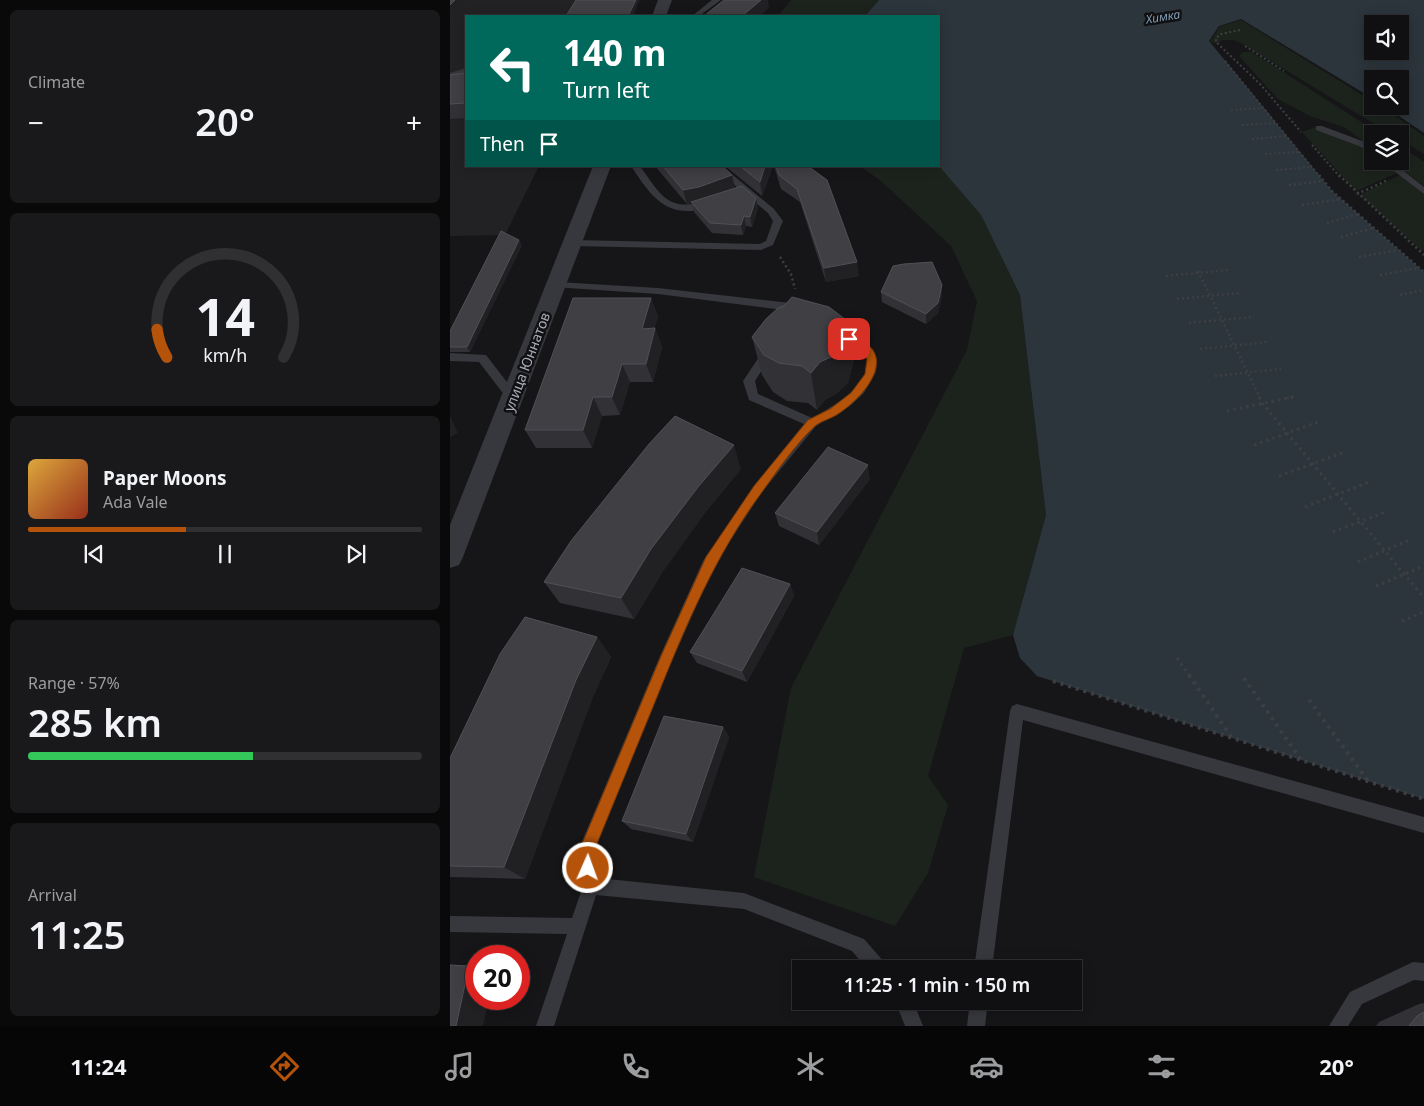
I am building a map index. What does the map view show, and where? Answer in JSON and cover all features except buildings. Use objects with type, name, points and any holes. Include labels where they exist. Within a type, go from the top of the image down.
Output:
[{"type":"street","points":[[659,15],[665,0]]},
{"type":"street","name":"улица Юннатов","points":[[450,557],[574,243],[602,167]]},
{"type":"lane","points":[[696,15],[717,0]]},
{"type":"lane","points":[[450,76],[465,70]]},
{"type":"lane","points":[[1319,128],[1364,145]]},
{"type":"lane","points":[[636,167],[664,204],[681,209],[704,206],[720,199]]},
{"type":"lane","points":[[574,243],[761,247],[770,243],[778,221],[772,211],[741,191],[717,167]]},
{"type":"lane","points":[[1397,170],[1424,191]]},
{"type":"lane","points":[[557,285],[658,291],[800,307],[796,322]]},
{"type":"lane","points":[[545,1026],[591,886],[586,851],[667,656],[710,561],[758,489],[812,422],[833,412],[854,396],[870,375],[872,358],[862,344],[836,333],[827,332]]},
{"type":"lane","points":[[779,341],[749,381],[753,397],[812,422]]},
{"type":"lane","points":[[450,357],[482,358],[513,398]]},
{"type":"lane","points":[[984,960],[1017,711],[1424,825]]},
{"type":"lane","points":[[591,886],[744,901],[858,945],[871,960]]},
{"type":"lane","points":[[450,924],[578,926]]},
{"type":"lane","points":[[1338,1026],[1356,998],[1412,971],[1424,972]]},
{"type":"lane","points":[[908,1010],[914,1026]]},
{"type":"lane","points":[[976,1026],[978,1010]]},
{"type":"path","points":[[1245,46],[1284,71]]},
{"type":"path","points":[[1224,61],[1299,152],[1341,199],[1424,272]]},
{"type":"path","points":[[1231,110],[1264,108]]},
{"type":"path","points":[[1242,125],[1276,122]]},
{"type":"path","points":[[1252,139],[1287,136]]},
{"type":"path","points":[[1265,154],[1299,152]]},
{"type":"path","points":[[1276,170],[1312,167]]},
{"type":"path","points":[[1356,194],[1402,174]]},
{"type":"path","points":[[1290,186],[1324,181]]},
{"type":"path","points":[[1302,205],[1341,199]]},
{"type":"path","points":[[1327,223],[1358,214]]},
{"type":"path","points":[[1341,237],[1373,228]]},
{"type":"path","points":[[770,243],[791,274],[800,307]]},
{"type":"path","points":[[1359,257],[1399,250]]},
{"type":"path","points":[[1380,275],[1420,268]]},
{"type":"path","points":[[1166,276],[1228,270]]},
{"type":"path","points":[[1198,271],[1263,404],[1424,598]]},
{"type":"path","points":[[1400,295],[1424,290]]},
{"type":"path","points":[[1177,299],[1240,293]]},
{"type":"path","points":[[1189,323],[1251,317]]},
{"type":"path","points":[[1200,349],[1268,342]]},
{"type":"path","points":[[1214,376],[1281,368]]},
{"type":"path","points":[[1227,411],[1297,396]]},
{"type":"path","points":[[1254,445],[1318,422]]},
{"type":"path","points":[[1279,476],[1346,452]]},
{"type":"path","points":[[1305,507],[1369,482]]},
{"type":"path","points":[[1333,532],[1388,511]]},
{"type":"path","points":[[1358,562],[1412,539]]},
{"type":"path","points":[[1376,586],[1424,566]]},
{"type":"path","points":[[1402,622],[1424,612]]},
{"type":"path","points":[[1177,658],[1233,738]]},
{"type":"path","points":[[1244,678],[1301,760]]},
{"type":"path","points":[[1052,681],[1424,799]]},
{"type":"path","points":[[1309,700],[1368,781]]},
{"type":"shaded area","points":[[450,0],[624,0],[616,15],[465,15],[465,167],[539,167],[505,235],[450,236]]},
{"type":"shaded area","points":[[791,0],[879,0],[866,15],[779,15]]},
{"type":"shaded area","points":[[1241,20],[1364,96],[1364,115],[1394,115],[1408,125],[1376,125],[1241,43],[1234,40],[1222,40],[1218,44],[1210,42],[1220,26]]},
{"type":"shaded area","points":[[1243,52],[1251,52],[1366,125],[1364,125],[1364,142],[1344,127],[1310,116],[1278,99],[1239,56]]},
{"type":"shaded area","points":[[1409,126],[1424,136],[1424,154],[1409,145]]},
{"type":"shaded area","points":[[1315,127],[1359,143],[1364,147],[1364,170],[1393,170],[1397,173],[1356,191],[1302,132]]},
{"type":"shaded area","points":[[1409,152],[1424,162],[1424,186],[1403,170],[1409,170]]},
{"type":"shaded area","points":[[861,167],[940,167],[981,215],[1020,295],[1046,515],[1013,635],[964,648],[928,776],[948,805],[928,873],[895,926],[754,877],[791,688],[967,350],[977,301],[951,246],[881,181]]},
{"type":"shaded area","points":[[1400,175],[1424,194],[1424,250],[1422,251],[1360,195]]},
{"type":"water","name":"Химка","points":[[879,0],[1424,0],[1424,133],[1397,115],[1409,115],[1409,70],[1364,70],[1364,93],[1241,19],[1219,26],[1209,41],[1332,191],[1424,272],[1424,799],[1037,676],[1020,658],[1013,635],[1046,515],[1020,295],[981,215],[940,167],[940,15],[866,15]]},
{"type":"route","points":[[588,868],[586,851],[667,656],[710,561],[758,489],[812,422],[833,412],[854,396],[870,375],[872,358],[862,344],[849,339]]}]
